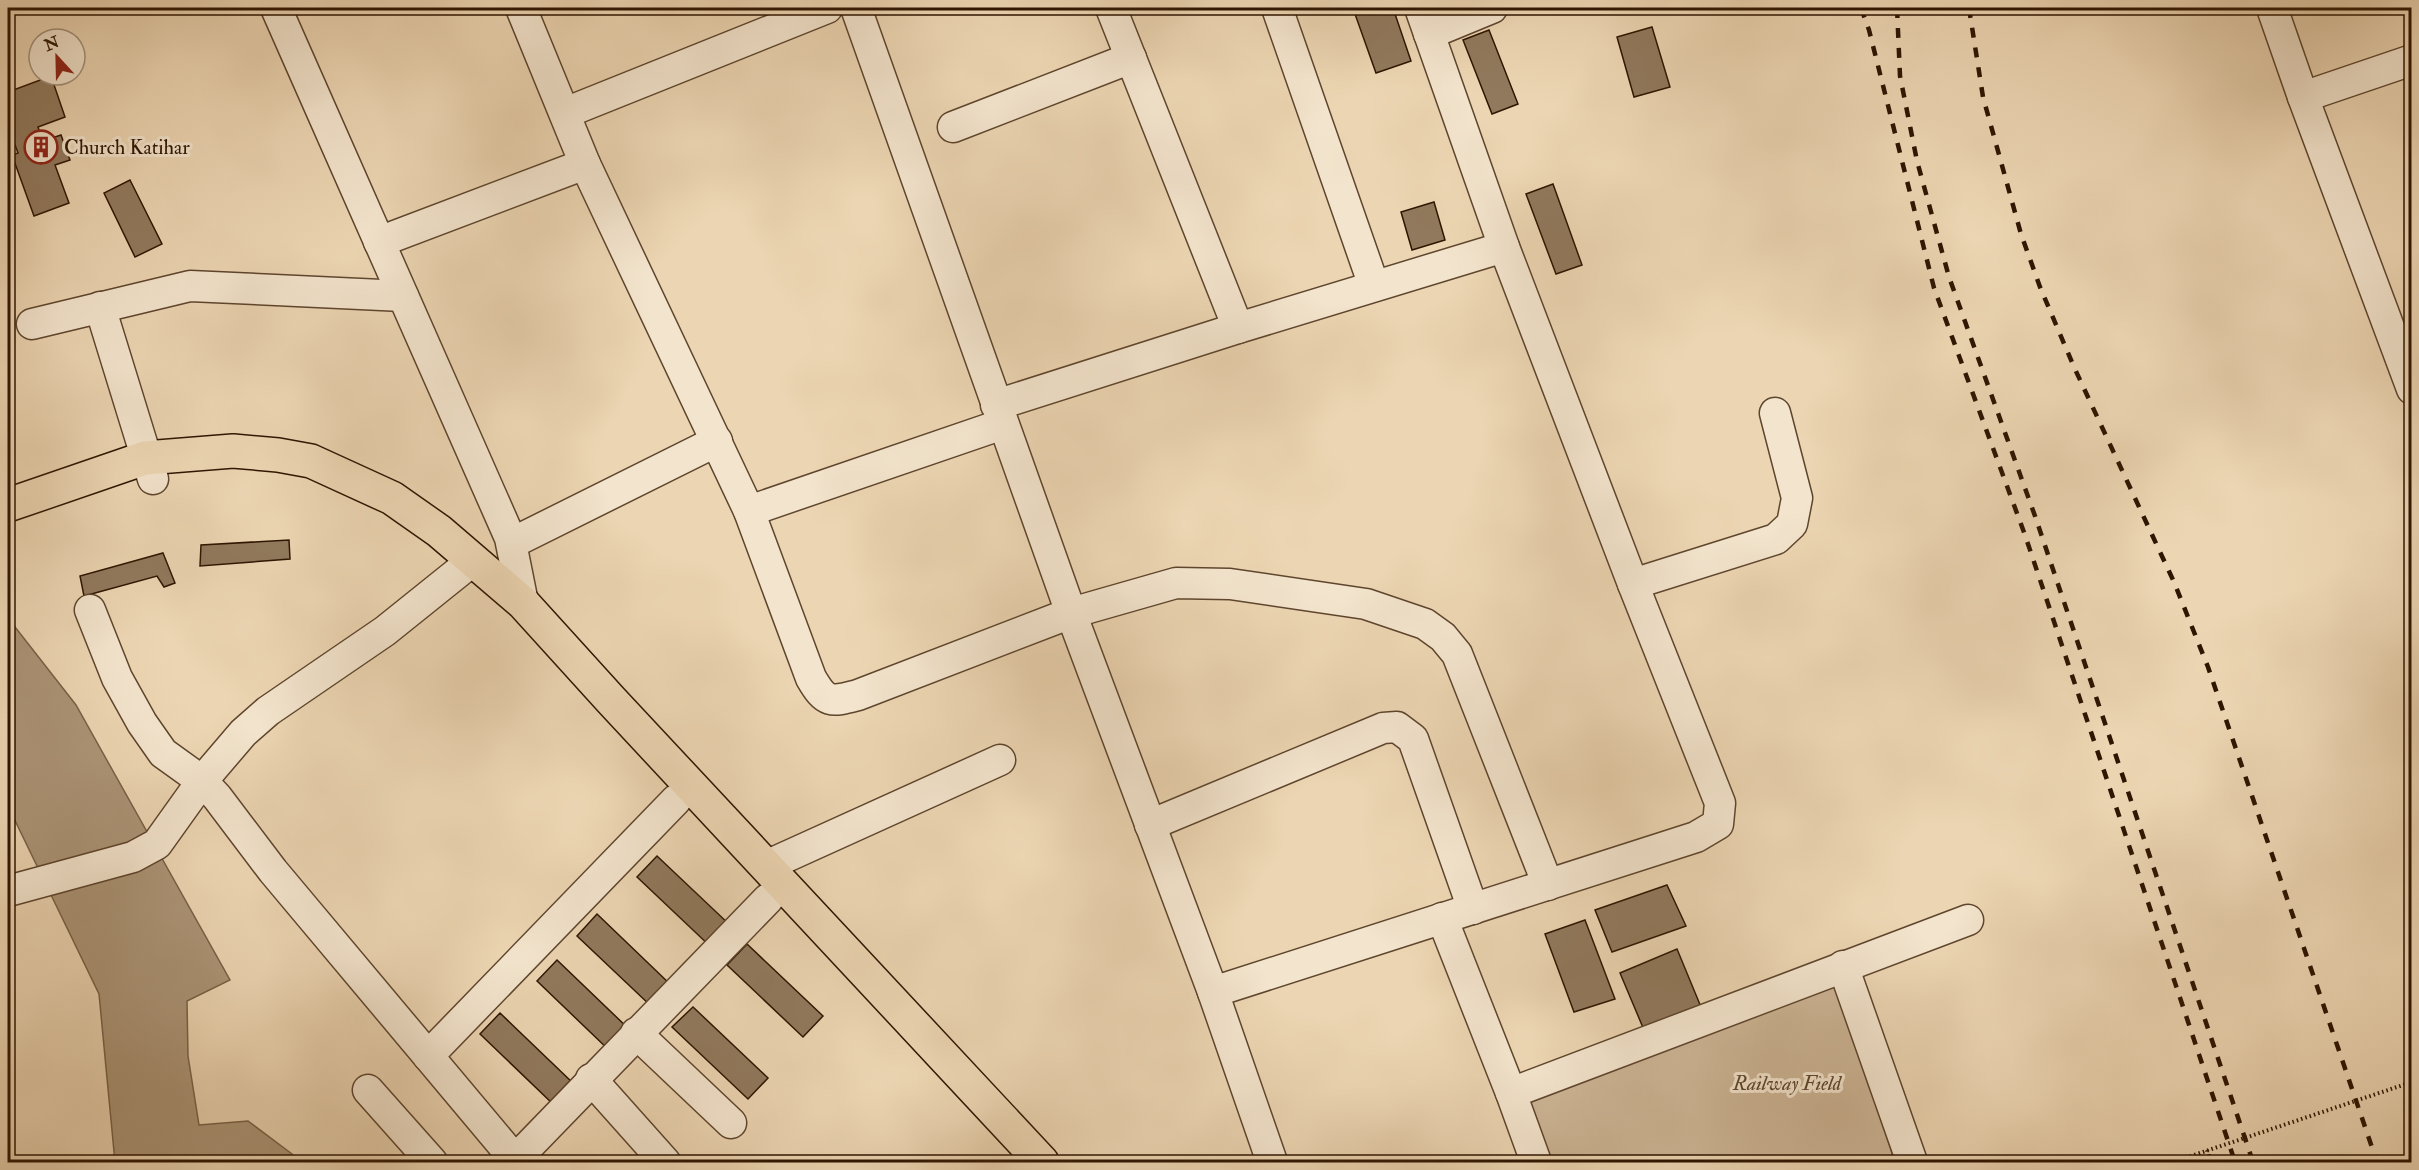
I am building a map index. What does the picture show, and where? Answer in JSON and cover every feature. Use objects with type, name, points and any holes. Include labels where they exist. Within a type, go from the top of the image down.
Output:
[{"type":"highway","points":[[8,505],[149,469],[233,451],[278,455],[311,462],[392,498],[439,531],[523,603],[1042,1162]]},
{"type":"highway","points":[[8,520],[76,498],[149,469],[262,472],[304,481],[354,500],[430,547],[493,597],[676,800],[1015,1162]]},
{"type":"street","points":[[276,8],[512,543],[523,603]]},
{"type":"street","points":[[521,8],[585,164],[749,511],[811,678],[820,694],[826,699],[837,701],[858,695],[1071,613],[1176,583],[1230,584],[1366,604],[1425,624],[1443,637],[1457,654],[1548,885]]},
{"type":"street","points":[[565,113],[827,8]]},
{"type":"street","points":[[856,8],[1071,613],[1213,992],[1272,1162]]},
{"type":"street","points":[[1111,8],[1238,328]]},
{"type":"street","points":[[1277,8],[1374,286]]},
{"type":"street","points":[[1213,992],[1696,837],[1718,824],[1720,803],[1503,247],[1424,21],[1492,8]]},
{"type":"street","points":[[2272,8],[2412,389]]},
{"type":"street","points":[[953,128],[1131,58]]},
{"type":"street","points":[[2303,97],[2412,60]]},
{"type":"street","points":[[379,242],[585,164]]},
{"type":"street","points":[[749,511],[1000,415],[1238,328],[1503,247]]},
{"type":"street","points":[[32,324],[190,286],[403,296]]},
{"type":"street","points":[[100,307],[149,469]]},
{"type":"street","points":[[1633,584],[1776,539],[1792,524],[1797,498],[1775,414]]},
{"type":"street","points":[[512,543],[717,441]]},
{"type":"street","points":[[8,891],[145,850],[243,734],[268,711],[385,631],[460,570]]},
{"type":"street","points":[[90,610],[117,678],[142,723],[164,753],[202,781],[217,797],[273,871],[516,1161],[636,1033],[768,899]]},
{"type":"street","points":[[1150,825],[1383,728],[1397,727],[1413,739],[1473,909]]},
{"type":"street","points":[[766,866],[1000,760]]},
{"type":"street","points":[[428,1056],[676,800]]},
{"type":"street","points":[[1442,918],[1536,1162]]},
{"type":"street","points":[[1511,1093],[1843,966],[1968,921]]},
{"type":"street","points":[[1843,966],[1912,1162]]},
{"type":"street","points":[[636,1033],[731,1123]]},
{"type":"street","points":[[591,1080],[665,1162]]},
{"type":"street","points":[[368,1090],[432,1162]]},
{"type":"path","points":[[2173,1162],[2412,1082]]},
{"type":"path","points":[[2207,1150],[2211,1162]]},
{"type":"green space","name":"Railway Field","points":[[1837,984],[1895,1162],[1551,1162],[1525,1087]]},
{"type":"shaded area","points":[[8,618],[76,705],[230,980],[187,1001],[188,1056],[199,1125],[248,1121],[292,1154],[298,1162],[115,1162],[99,994],[8,806]]},
{"type":"building","points":[[1374,8],[1393,8],[1411,61],[1376,73],[1355,14]]},
{"type":"building","points":[[1652,27],[1670,87],[1634,97],[1617,37]]},
{"type":"building","points":[[1489,30],[1518,104],[1492,114],[1463,40]]},
{"type":"building","name":"Church Katihar","points":[[27,85],[27,87],[55,87],[65,117],[38,127],[43,141],[61,135],[70,160],[55,165],[69,203],[34,216],[12,155],[18,153],[8,126],[8,92]]},
{"type":"building","points":[[130,180],[162,244],[135,257],[104,193]]},
{"type":"building","points":[[1553,184],[1582,265],[1556,274],[1526,194]]},
{"type":"building","points":[[1434,202],[1445,240],[1412,250],[1401,212]]},
{"type":"building","points":[[289,540],[290,559],[200,566],[201,545]]},
{"type":"building","points":[[163,553],[175,583],[164,587],[157,576],[84,596],[80,576]]},
{"type":"building","points":[[657,856],[732,927],[712,948],[637,877]]},
{"type":"building","points":[[1667,885],[1686,926],[1612,952],[1595,910]]},
{"type":"building","points":[[597,914],[672,986],[652,1007],[577,936]]},
{"type":"building","points":[[1585,920],[1615,999],[1574,1012],[1545,934]]},
{"type":"building","points":[[747,944],[823,1016],[803,1037],[727,965]]},
{"type":"building","points":[[1677,949],[1701,1007],[1644,1030],[1620,973]]},
{"type":"building","points":[[557,960],[632,1032],[612,1053],[537,981]]},
{"type":"building","points":[[693,1007],[768,1078],[748,1099],[672,1027]]},
{"type":"building","points":[[500,1013],[575,1085],[555,1106],[480,1034]]},
{"type":"railway","points":[[1861,8],[1869,30],[1934,288],[2025,535],[2235,1162]]},
{"type":"railway","points":[[1897,8],[1900,76],[1917,161],[1949,277],[2035,516],[2253,1162]]},
{"type":"railway","points":[[1969,8],[1983,97],[2021,234],[2040,287],[2074,367],[2174,582],[2208,667],[2377,1162]]},
{"type":"place","name":"Church Katihar","points":[[41,147]]}]
